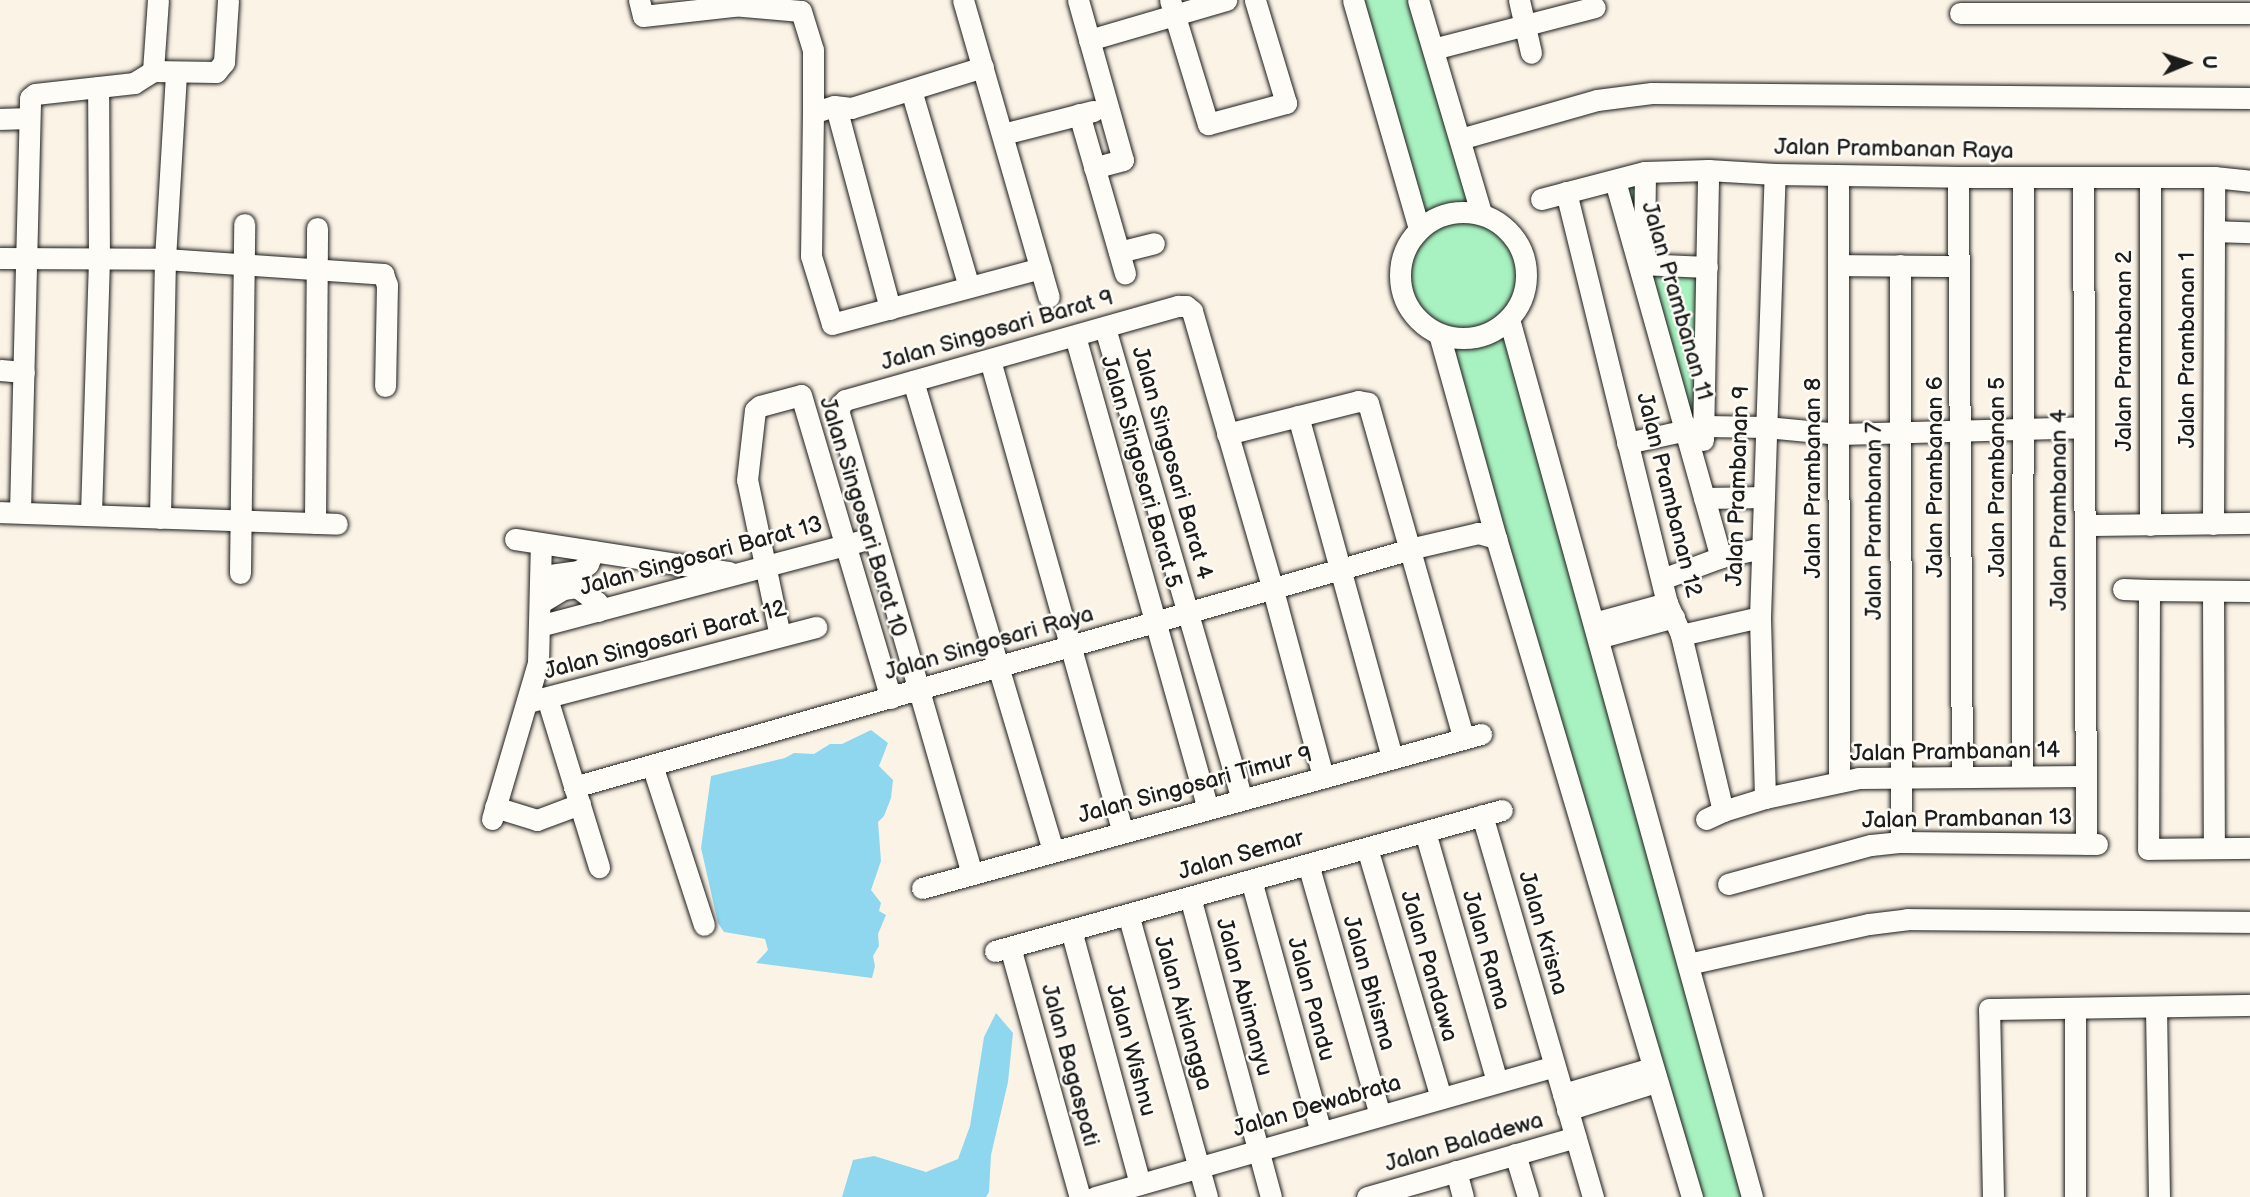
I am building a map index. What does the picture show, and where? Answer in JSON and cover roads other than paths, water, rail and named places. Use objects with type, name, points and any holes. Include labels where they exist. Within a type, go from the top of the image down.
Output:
[{"type":"street","points":[[153,71],[158,0]]},
{"type":"street","points":[[228,0],[221,68],[214,72],[153,71],[134,83],[33,95],[29,118],[24,372],[10,512],[337,524]]},
{"type":"street","points":[[639,0],[643,16],[732,3],[801,11],[813,50],[811,256],[832,324],[1041,268]]},
{"type":"street","points":[[1078,0],[1123,160],[1094,168]]},
{"type":"street","points":[[1090,40],[1172,7],[1226,0]]},
{"type":"street","points":[[1172,7],[1208,124],[1289,102],[1255,0]]},
{"type":"street","points":[[1353,0],[1419,229]]},
{"type":"street","points":[[1418,0],[1481,213]]},
{"type":"street","points":[[1519,0],[1531,52]]},
{"type":"street","points":[[965,1],[1049,297]]},
{"type":"street","points":[[1960,13],[1992,6],[2242,8]]},
{"type":"street","points":[[1433,49],[1595,7]]},
{"type":"street","points":[[813,114],[836,107],[850,108],[983,67]]},
{"type":"street","points":[[160,517],[165,259],[176,72]]},
{"type":"street","points":[[91,514],[99,260],[98,87]]},
{"type":"street","points":[[911,90],[968,287]]},
{"type":"street","points":[[1460,139],[1597,100],[1652,93],[2250,98]]},
{"type":"street","points":[[1003,134],[1109,106]]},
{"type":"street","points":[[836,107],[890,309]]},
{"type":"street","points":[[1079,114],[1125,273]]},
{"type":"street","points":[[0,119],[29,118]]},
{"type":"street","points":[[1695,428],[1707,267],[1708,170]]},
{"type":"street","name":"Jalan Prambanan Raya","points":[[1541,198],[1645,172],[1708,170],[1775,174],[1958,177],[2214,177],[2250,181]]},
{"type":"street","points":[[1645,172],[1642,263],[1707,267]]},
{"type":"street","name":"Jalan Prambanan 9","points":[[1765,798],[1760,617],[1775,174]]},
{"type":"street","name":"Jalan Prambanan 8","points":[[1838,175],[1839,782]]},
{"type":"street","name":"Jalan Prambanan 6","points":[[1958,177],[1962,430],[1962,776]]},
{"type":"street","name":"Jalan Prambanan 5","points":[[2022,776],[2023,177]]},
{"type":"street","name":"Jalan Prambanan 4","points":[[2083,177],[2086,776],[2092,844]]},
{"type":"street","name":"Jalan Prambanan 2","points":[[2150,177],[2150,525]]},
{"type":"street","name":"Jalan Prambanan 1","points":[[2213,524],[2214,177]]},
{"type":"street","name":"Jalan Prambanan 11","points":[[1615,181],[1695,428],[1704,498],[1721,557]]},
{"type":"street","name":"Jalan Prambanan 12","points":[[1566,192],[1627,443],[1674,618],[1715,815]]},
{"type":"street","points":[[1481,213],[1511,232],[1523,253],[1527,276],[1525,288],[1508,320],[1499,328],[1476,337],[1451,337],[1439,334],[1411,310],[1401,287],[1400,275],[1405,250],[1419,229],[1445,214],[1481,213]]},
{"type":"street","points":[[240,573],[244,224]]},
{"type":"street","points":[[314,523],[317,228]]},
{"type":"street","points":[[2214,231],[2250,232]]},
{"type":"street","points":[[1119,252],[1154,243]]},
{"type":"street","points":[[0,258],[165,259],[377,273],[386,277],[385,386]]},
{"type":"street","points":[[1839,265],[1959,266]]},
{"type":"street","name":"Jalan Prambanan 7","points":[[1900,265],[1900,842]]},
{"type":"street","name":"Jalan Singosari Barat 9","points":[[876,537],[839,412],[845,400],[1178,306],[1186,306],[1192,311],[1227,434]]},
{"type":"street","points":[[1508,320],[1752,1197]]},
{"type":"street","name":"Jalan Singosari Barat 4","points":[[1105,328],[1242,799]]},
{"type":"street","points":[[1439,334],[1485,529],[1692,1197]]},
{"type":"street","name":"Jalan Singosari Barat 5","points":[[1076,336],[1208,808]]},
{"type":"street","points":[[990,360],[1123,832]]},
{"type":"street","points":[[0,370],[24,372]]},
{"type":"street","points":[[914,381],[1053,851]]},
{"type":"street","name":"Jalan Singosari Barat 10","points":[[765,566],[747,490],[753,420],[760,405],[801,395],[891,698]]},
{"type":"street","points":[[1323,776],[1273,590],[1227,434],[1365,401],[1371,407],[1414,549]]},
{"type":"street","points":[[1298,416],[1392,758]]},
{"type":"street","points":[[1627,443],[1695,428],[1766,427],[1840,434],[2084,427]]},
{"type":"street","points":[[1704,498],[1764,497]]},
{"type":"street","points":[[2085,525],[2250,523]]},
{"type":"street","name":"Jalan Singosari Raya","points":[[537,700],[494,813],[537,820],[577,796],[652,765],[1485,529]]},
{"type":"street","points":[[876,537],[972,874]]},
{"type":"street","name":"Jalan Singosari Barat 13","points":[[540,626],[876,537]]},
{"type":"street","points":[[515,539],[738,574]]},
{"type":"street","points":[[541,544],[537,700],[577,796],[599,867]]},
{"type":"street","points":[[1662,579],[1721,557],[1762,548]]},
{"type":"street","name":"Jalan Singosari Timur 9","points":[[922,888],[1472,736],[1414,549]]},
{"type":"street","points":[[540,576],[579,571],[588,564],[593,551]]},
{"type":"street","points":[[670,563],[665,581],[672,591]]},
{"type":"street","points":[[765,566],[780,636]]},
{"type":"street","points":[[540,603],[562,589],[578,587],[597,602],[597,611]]},
{"type":"street","points":[[2123,589],[2250,591]]},
{"type":"street","points":[[2149,590],[2138,849],[2250,848]]},
{"type":"street","points":[[2213,591],[2214,848]]},
{"type":"street","points":[[1596,630],[1674,618],[1760,617]]},
{"type":"street","name":"Jalan Singosari Barat 12","points":[[537,700],[816,627]]},
{"type":"street","points":[[652,765],[704,925]]},
{"type":"street","name":"Jalan Prambanan 14","points":[[1715,815],[1765,798],[1839,782],[1899,777],[2086,776]]},
{"type":"street","name":"Jalan Semar","points":[[1002,949],[1492,813]]},
{"type":"street","name":"Jalan Krisna","points":[[1492,813],[1554,1066],[1593,1197]]},
{"type":"street","name":"Jalan Rama","points":[[1425,832],[1497,1082]]},
{"type":"street","name":"Jalan Prambanan 13","points":[[1728,884],[1854,847],[1900,842],[2092,844]]},
{"type":"street","name":"Jalan Pandawa","points":[[1367,848],[1441,1098]]},
{"type":"street","name":"Jalan Bhisma","points":[[1308,864],[1380,1115]]},
{"type":"street","name":"Jalan Pandu","points":[[1251,880],[1321,1132]]},
{"type":"street","name":"Jalan Abimanyu","points":[[1190,897],[1272,1197]]},
{"type":"street","name":"Jalan Airlangga","points":[[1128,914],[1207,1197]]},
{"type":"street","points":[[1689,970],[1907,919],[2250,922]]},
{"type":"street","points":[[1689,970],[1907,926],[2250,929]]},
{"type":"street","name":"Jalan Wishnu","points":[[1070,930],[1140,1184]]},
{"type":"street","name":"Jalan Bagaspati","points":[[1002,949],[1080,1197]]},
{"type":"street","points":[[1993,1197],[1989,1009],[2250,1005]]},
{"type":"street","points":[[2156,1007],[2159,1197]]},
{"type":"street","points":[[2075,1008],[2076,1197]]},
{"type":"street","name":"Jalan Dewabrata","points":[[1095,1197],[1554,1066]]},
{"type":"street","points":[[1565,1102],[1654,1075]]},
{"type":"street","name":"Jalan Baladewa","points":[[1367,1197],[1400,1192],[1456,1171],[1576,1137]]},
{"type":"street","points":[[1515,1154],[1528,1197]]},
{"type":"street","points":[[1456,1171],[1463,1197]]},
{"type":"water","points":[[871,730],[888,743],[879,766],[893,780],[891,798],[884,816],[878,822],[881,861],[871,890],[881,903],[879,911],[886,915],[878,934],[879,946],[873,956],[875,966],[872,978],[756,963],[768,950],[765,939],[724,932],[718,923],[701,848],[711,776],[785,758],[794,753],[814,754],[830,744],[842,744]]},
{"type":"water","points":[[996,1013],[1013,1033],[1008,1082],[991,1155],[989,1192],[986,1197],[842,1197],[853,1160],[874,1156],[926,1172],[958,1159],[970,1126],[984,1037]]}]
